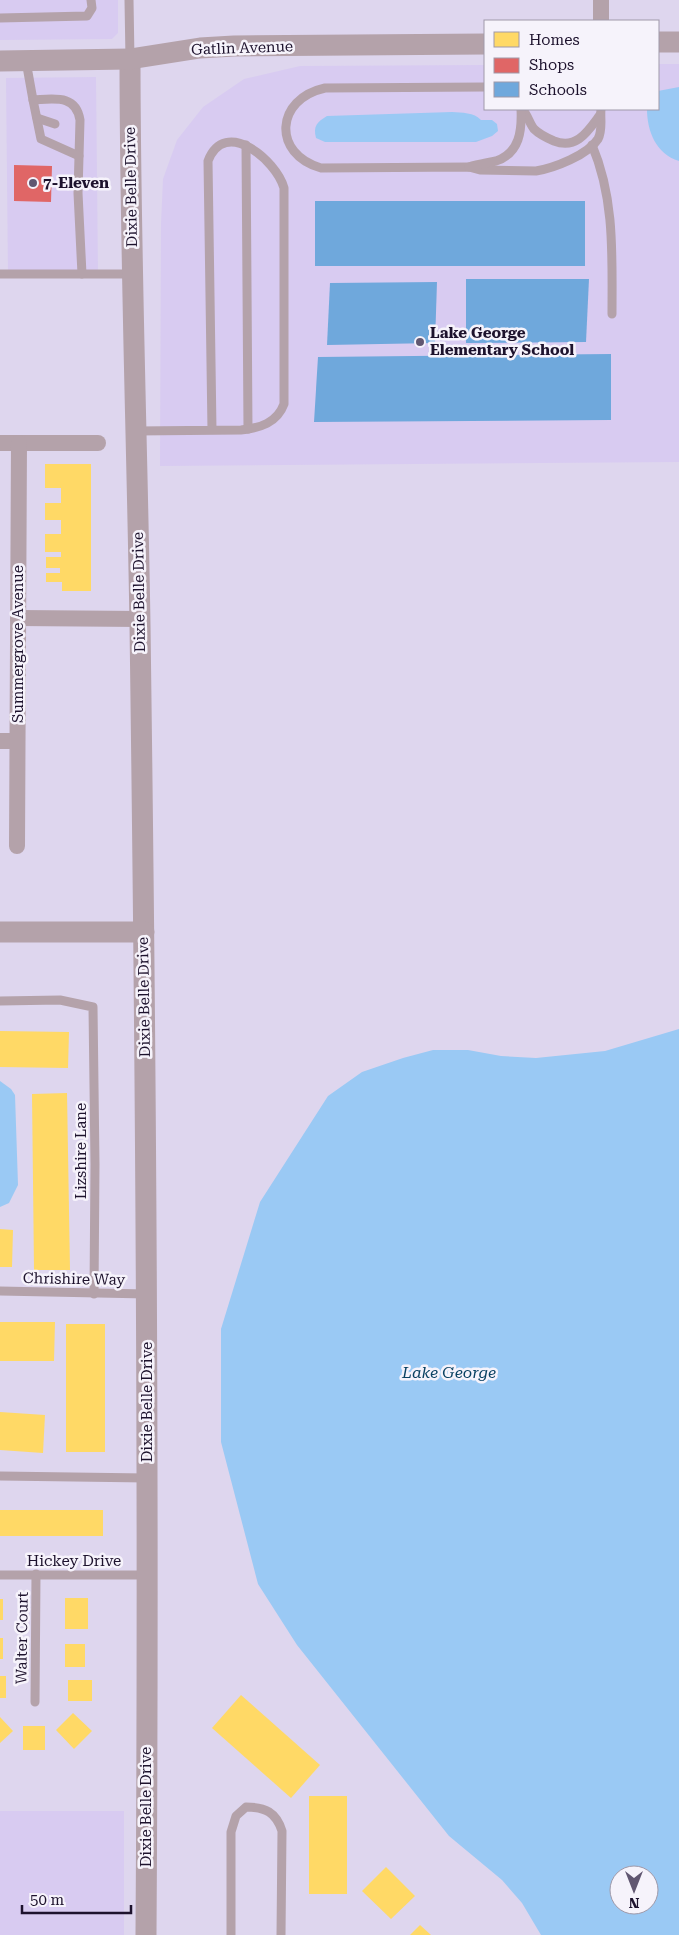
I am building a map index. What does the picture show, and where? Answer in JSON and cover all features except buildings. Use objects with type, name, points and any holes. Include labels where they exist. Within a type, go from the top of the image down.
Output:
[{"type":"street","points":[[601,20],[602,0]]},
{"type":"street","points":[[659,42],[679,42]]},
{"type":"street","name":"Gatlin Avenue","points":[[0,61],[130,60],[200,48],[226,46],[484,44]]},
{"type":"street","name":"Dixie Belle Drive","points":[[130,60],[144,932],[148,1576],[146,1935]]},
{"type":"street","points":[[0,443],[98,443]]},
{"type":"street","name":"Summergrove Avenue","points":[[17,846],[19,443]]},
{"type":"street","points":[[18,618],[140,619]]},
{"type":"street","points":[[0,741],[17,741]]},
{"type":"street","points":[[0,932],[144,932]]},
{"type":"lane","points":[[0,18],[87,16],[92,8],[91,0]]},
{"type":"lane","points":[[129,0],[130,60]]},
{"type":"lane","points":[[26,61],[41,139],[79,156]]},
{"type":"lane","points":[[484,87],[325,88],[305,95],[297,102],[290,111],[286,122],[286,135],[291,147],[309,165],[321,168],[469,167],[507,156],[521,131],[522,110]]},
{"type":"lane","points":[[33,100],[62,99],[72,103],[78,109],[82,274]]},
{"type":"lane","points":[[523,110],[540,134],[565,144],[570,144],[585,136],[600,112]]},
{"type":"lane","points":[[469,167],[480,170],[536,171],[579,156],[598,139],[601,127],[600,112]]},
{"type":"lane","points":[[37,118],[54,124]]},
{"type":"lane","points":[[70,130],[80,133]]},
{"type":"lane","points":[[136,432],[212,430],[248,429],[270,423],[282,411],[284,404],[285,198],[282,180],[257,153],[246,145],[233,142],[225,142],[216,147],[211,152],[208,161],[212,430]]},
{"type":"lane","points":[[246,145],[248,429]]},
{"type":"lane","points":[[592,145],[601,165],[612,225],[612,314]]},
{"type":"lane","points":[[0,274],[132,274]]},
{"type":"lane","name":"Lizshire Lane","points":[[0,1001],[60,1000],[93,1007],[94,1294]]},
{"type":"lane","name":"Chrishire Way","points":[[0,1291],[147,1294]]},
{"type":"lane","points":[[0,1476],[147,1478]]},
{"type":"lane","name":"Walter Court","points":[[35,1702],[36,1574]]},
{"type":"lane","name":"Hickey Drive","points":[[0,1575],[148,1576]]},
{"type":"lane","points":[[231,1935],[231,1832],[236,1816],[246,1807],[262,1807],[278,1820],[282,1831],[281,1935]]},
{"type":"shaded area","points":[[0,0],[118,0],[118,33],[112,39],[0,40]]},
{"type":"shaded area","name":"Lake George Elementary School","points":[[659,64],[679,64],[679,462],[160,466],[161,223],[163,179],[177,140],[203,107],[244,79],[300,66],[484,65],[484,110],[659,110]]},
{"type":"shaded area","points":[[96,77],[98,275],[8,276],[6,78]]},
{"type":"shaded area","points":[[0,1811],[124,1811],[124,1935],[0,1935]]},
{"type":"water","points":[[679,87],[679,161],[664,153],[654,141],[651,133],[647,110],[659,110],[659,91]]},
{"type":"water","points":[[452,112],[471,114],[481,120],[492,120],[497,124],[498,131],[492,136],[476,142],[325,142],[316,138],[315,134],[317,125],[327,116]]},
{"type":"water","name":"Lake George","points":[[679,1029],[679,1935],[541,1935],[522,1903],[502,1880],[449,1836],[297,1645],[258,1584],[221,1442],[221,1329],[260,1202],[328,1096],[362,1072],[433,1050],[468,1050],[501,1056],[536,1058],[605,1051]]},
{"type":"water","points":[[0,1081],[11,1089],[15,1095],[18,1185],[9,1203],[0,1207]]},
{"type":"place","name":"7-Eleven","points":[[33,183]]},
{"type":"place","name":"Lake George Elementary School","points":[[420,342]]}]
